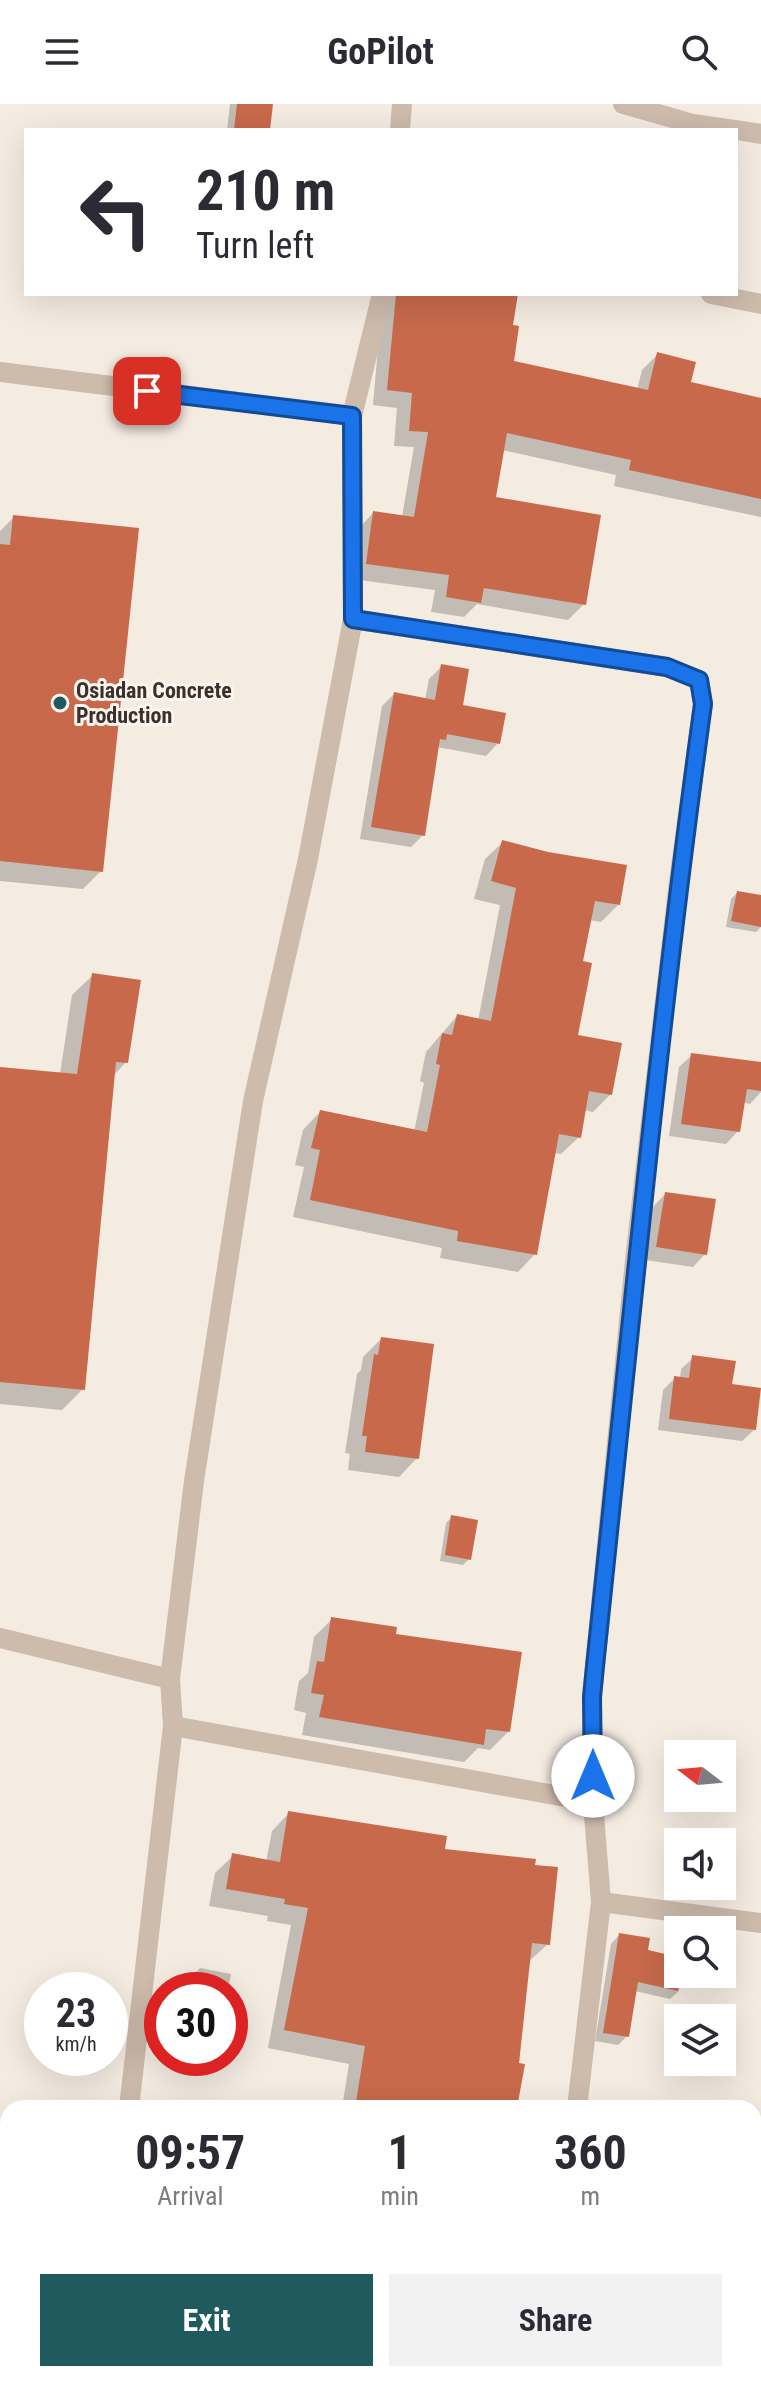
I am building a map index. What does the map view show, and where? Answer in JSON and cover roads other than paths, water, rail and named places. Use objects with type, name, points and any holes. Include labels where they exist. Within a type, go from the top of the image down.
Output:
[{"type":"street","points":[[400,128],[402,104]]},
{"type":"street","points":[[623,104],[693,124],[721,128]]},
{"type":"street","points":[[738,130],[761,134]]},
{"type":"street","points":[[130,2100],[173,1726],[170,1679],[194,1481],[253,1101],[308,859],[353,619],[352,416],[382,296]]},
{"type":"street","points":[[721,296],[761,304]]},
{"type":"street","points":[[0,372],[352,416]]},
{"type":"street","points":[[353,619],[667,667],[699,680],[703,704],[635,1260],[592,1697],[593,1802],[601,1902],[578,2100]]},
{"type":"street","points":[[0,1638],[170,1679]]},
{"type":"street","points":[[173,1726],[593,1802]]},
{"type":"street","points":[[601,1902],[761,1923]]},
{"type":"place","name":"Osiadan Concrete Production","points":[[60,703]]}]
